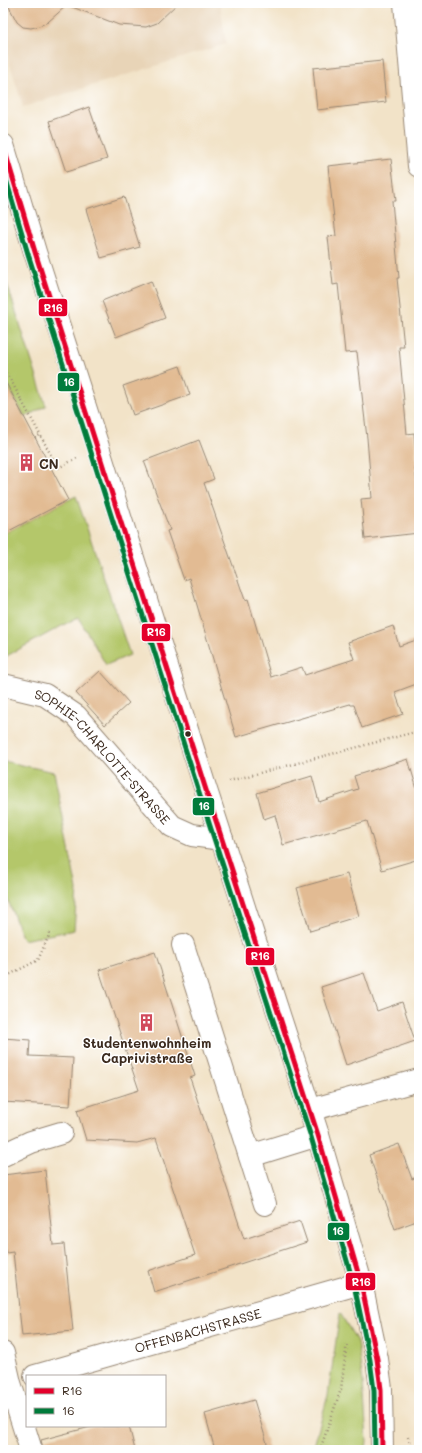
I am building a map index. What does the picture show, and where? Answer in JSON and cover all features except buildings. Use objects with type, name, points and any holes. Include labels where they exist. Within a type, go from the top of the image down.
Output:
[{"type":"street","points":[[405,3],[419,166]]},
{"type":"street","points":[[3,145],[35,252],[205,787],[318,1135],[361,1283],[378,1366],[381,1390],[382,1450]]},
{"type":"street","name":"SOPHIE-CHARLOTTE-STRASSE","points":[[3,685],[45,695],[76,716],[172,826],[192,835],[222,839]]},
{"type":"street","points":[[183,945],[265,1204]]},
{"type":"street","points":[[310,1110],[419,1080]]},
{"type":"street","points":[[3,1155],[31,1142],[61,1133]]},
{"type":"street","points":[[250,1156],[318,1135]]},
{"type":"street","name":"OFFENBACHSTRASSE","points":[[39,1375],[361,1283]]},
{"type":"street","points":[[3,1353],[13,1382],[31,1450]]},
{"type":"path","points":[[3,366],[58,468]]},
{"type":"path","points":[[35,438],[40,435]]},
{"type":"path","points":[[205,787],[415,732],[419,733]]},
{"type":"path","points":[[3,978],[38,960],[50,933]]},
{"type":"path","points":[[320,1450],[341,1389],[347,1340]]},
{"type":"shaded area","points":[[3,3],[220,3],[226,44],[23,107],[3,41]]},
{"type":"green space","points":[[3,271],[46,406],[25,417],[3,377]]},
{"type":"green space","points":[[76,496],[130,655],[106,665],[78,617],[3,658],[3,534]]},
{"type":"green space","points":[[3,761],[54,772],[77,890],[74,930],[23,940],[3,887]]},
{"type":"green space","points":[[340,1313],[357,1341],[363,1382],[367,1441],[366,1450],[310,1450],[314,1446],[328,1395]]},
{"type":"transit line","name":"R16","points":[[3,145],[35,252],[205,787],[318,1135],[361,1283],[377,1359],[381,1389],[382,1450]]},
{"type":"transit line","name":"16","points":[[3,169],[28,254],[198,789],[311,1137],[354,1285],[370,1360],[374,1390],[375,1450]]},
{"type":"place","name":"CN","points":[[26,463]]},
{"type":"place","name":"Studentenwohnheim Caprivistraße","points":[[147,1023]]}]
